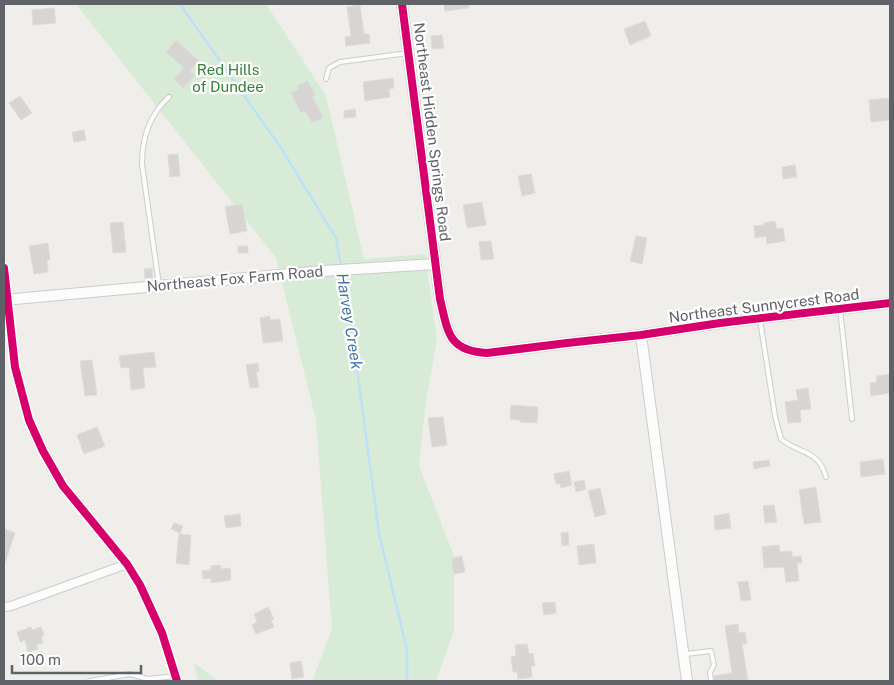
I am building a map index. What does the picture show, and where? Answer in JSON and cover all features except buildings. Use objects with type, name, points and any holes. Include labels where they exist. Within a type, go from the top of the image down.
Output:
[{"type":"street","name":"Northeast Hidden Springs Road","points":[[402,4],[435,264]]},
{"type":"street","name":"Northeast Fox Farm Road","points":[[6,300],[323,270],[435,264]]},
{"type":"street","points":[[435,264],[446,323],[451,337],[459,347],[466,351],[488,353],[641,335],[687,681]]},
{"type":"street","points":[[4,268],[6,300],[15,367],[29,420],[43,451],[63,486],[127,564],[151,607],[162,633],[176,678]]},
{"type":"street","name":"Northeast Sunnycrest Road","points":[[641,335],[760,318],[890,303]]},
{"type":"street","points":[[4,607],[12,606],[127,564]]},
{"type":"lane","points":[[326,79],[329,68],[340,62],[408,53]]},
{"type":"lane","points":[[159,286],[142,164],[142,149],[154,114],[169,96]]},
{"type":"lane","points":[[840,309],[852,419]]},
{"type":"lane","points":[[760,318],[775,416],[781,439],[797,450],[814,456],[823,467],[826,477]]},
{"type":"lane","points":[[684,654],[711,651],[714,665],[710,672],[711,681]]},
{"type":"lane","points":[[90,681],[130,674],[148,680],[176,678]]},
{"type":"green space","name":"Red Hills of Dundee","points":[[76,4],[266,4],[326,96],[364,259],[425,254],[437,339],[426,401],[419,466],[454,556],[454,631],[436,681],[312,681],[332,629],[316,420],[276,258]]},
{"type":"green space","points":[[194,663],[218,681],[198,681]]},
{"type":"waterway","name":"Harvey Creek","points":[[180,4],[281,148],[336,238],[341,267]]},
{"type":"waterway","name":"Harvey Creek","points":[[342,272],[350,317],[379,533],[407,650],[407,681]]},
{"type":"cycle path","points":[[402,4],[440,299],[448,330],[457,344],[464,348],[487,353],[890,303]]},
{"type":"cycle path","points":[[4,268],[15,367],[29,420],[43,451],[63,486],[127,564],[140,585],[162,633],[177,681]]}]
